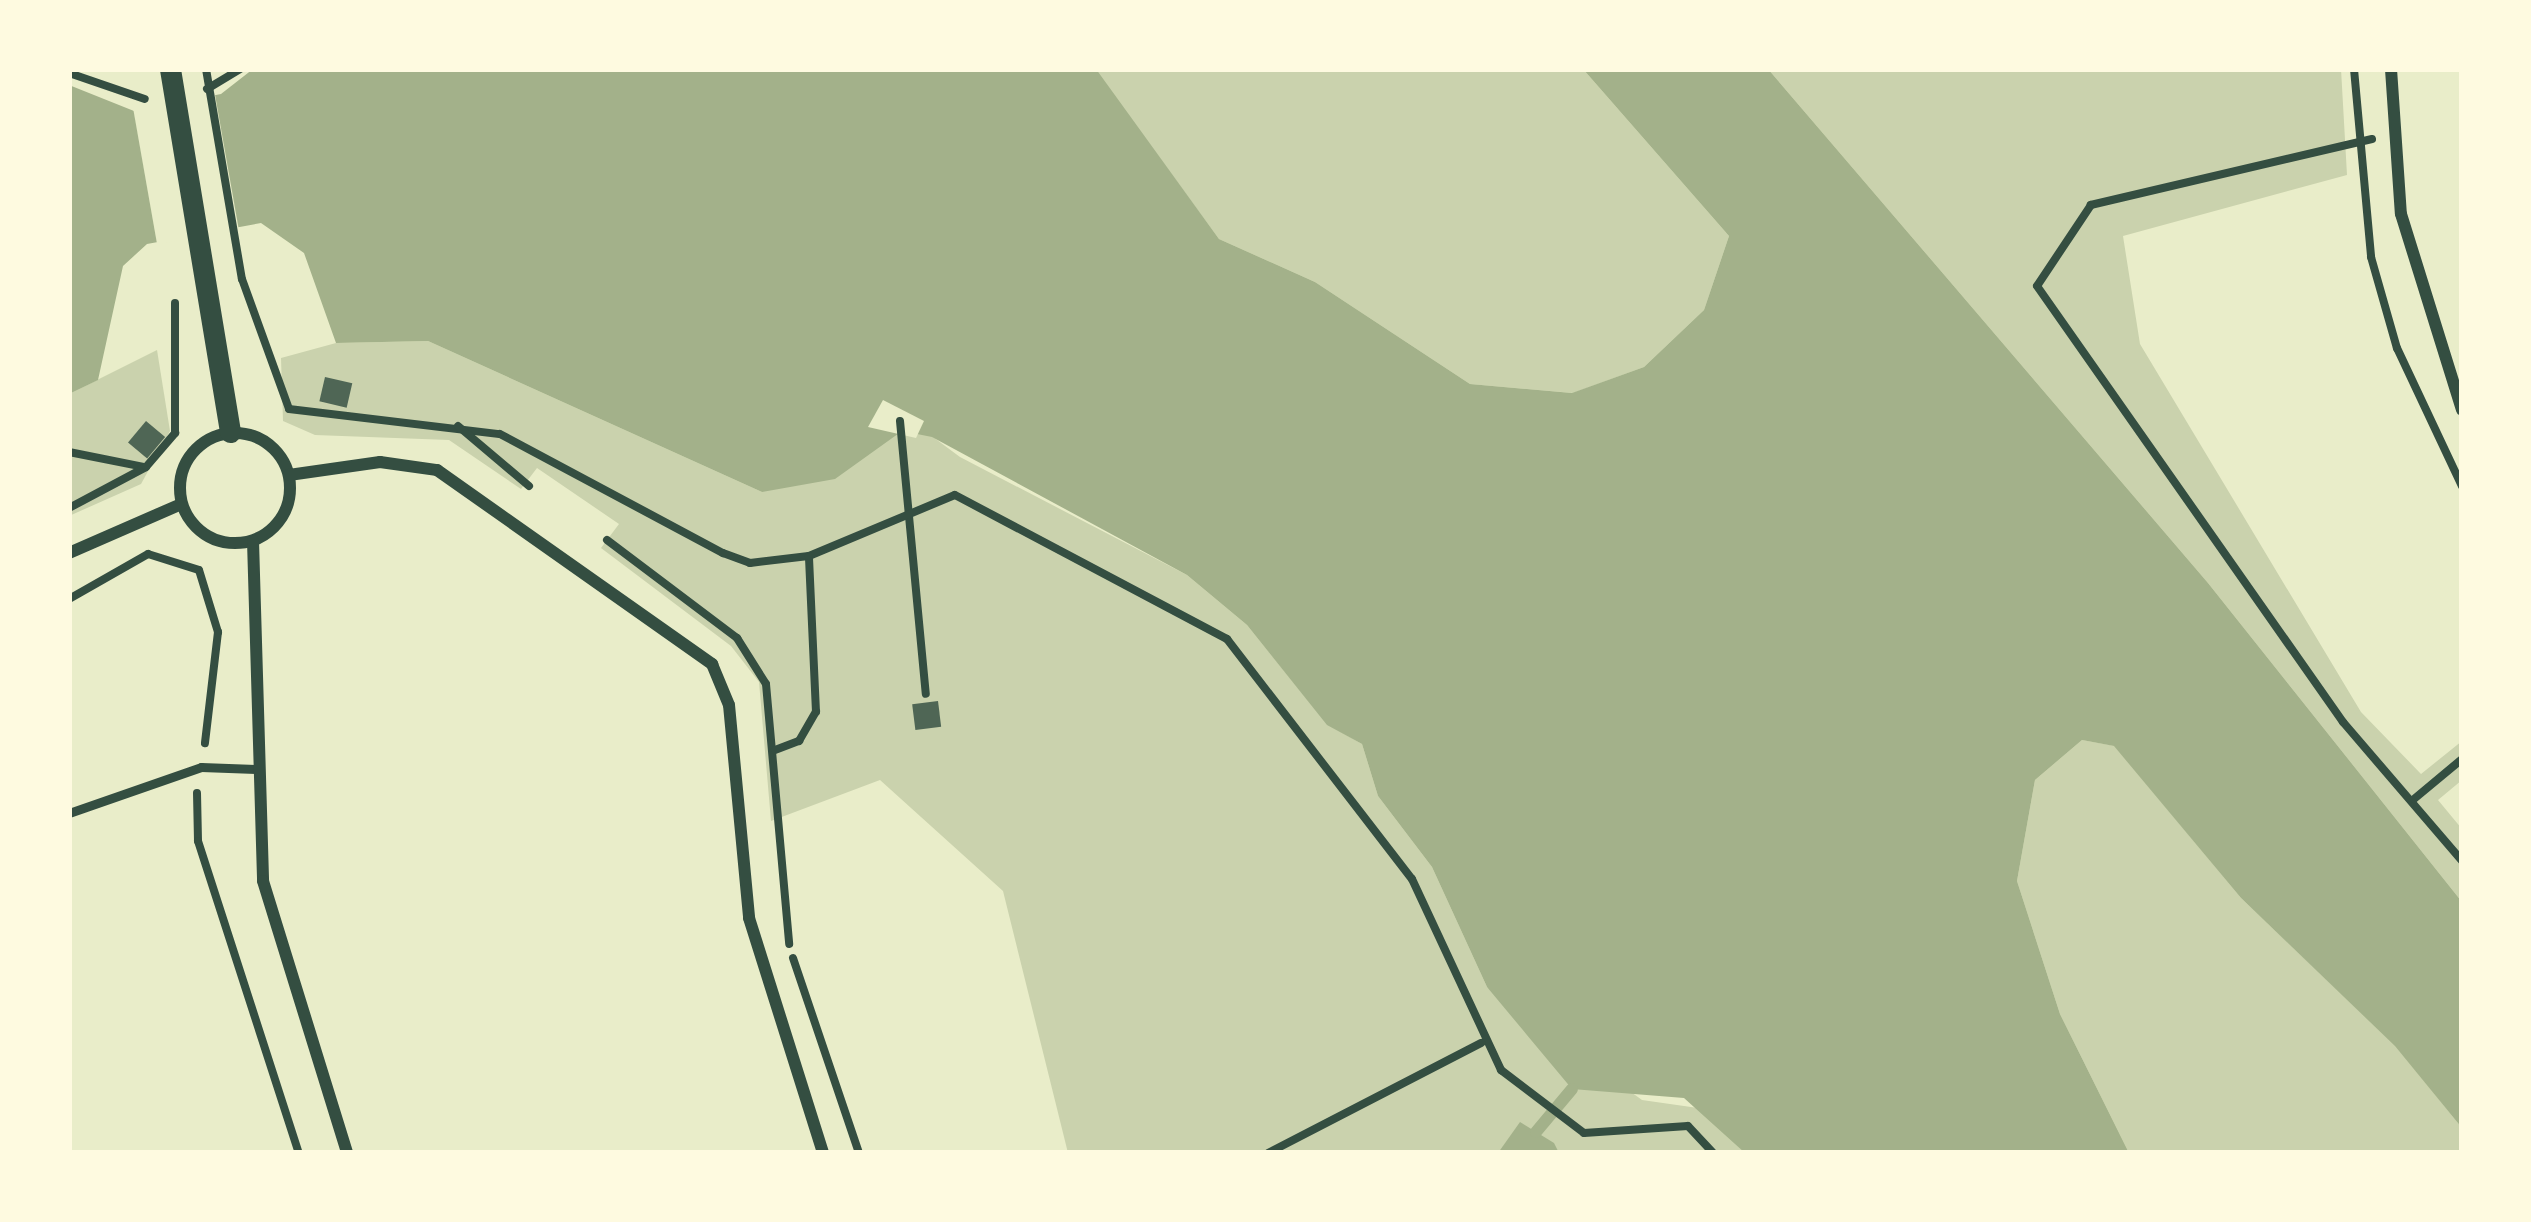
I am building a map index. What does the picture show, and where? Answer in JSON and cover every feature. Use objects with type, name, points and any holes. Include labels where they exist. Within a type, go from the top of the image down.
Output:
[{"type":"street","points":[[170,69],[230,432]]},
{"type":"street","points":[[2391,69],[2391,134],[2401,214],[2462,410]]},
{"type":"street","points":[[230,432],[269,444],[290,475],[284,513],[253,541],[209,538],[181,504],[187,460],[230,432]]},
{"type":"street","points":[[290,475],[380,462],[437,470],[712,664],[729,705],[749,918],[823,1153]]},
{"type":"street","points":[[69,553],[181,504]]},
{"type":"street","points":[[253,541],[257,769],[271,919],[347,1153]]},
{"type":"lane","points":[[69,813],[201,767],[257,769]]},
{"type":"path","points":[[206,69],[242,279],[289,409],[332,417],[458,425],[516,442],[750,563],[809,556],[955,495],[1227,639],[1412,879],[1481,1043],[1526,1091],[1584,1133],[1688,1126],[1713,1153]]},
{"type":"path","points":[[2354,69],[2355,143],[2396,349],[2462,486]]},
{"type":"path","points":[[2391,134],[2091,205],[2037,286],[2330,704],[2462,862]]},
{"type":"path","points":[[69,508],[146,467],[175,433],[176,291]]},
{"type":"path","points":[[900,421],[926,694]]},
{"type":"path","points":[[458,425],[529,486]]},
{"type":"path","points":[[69,452],[146,467]]},
{"type":"path","points":[[69,599],[148,554],[181,558],[210,591],[216,714],[205,743]]},
{"type":"path","points":[[775,750],[800,741],[816,712],[809,556]]},
{"type":"path","points":[[2414,799],[2462,759]]},
{"type":"path","points":[[197,793],[198,841],[299,1153]]},
{"type":"path","points":[[1268,1153],[1481,1043]]},
{"type":"shaded area","points":[[253,69],[1096,69],[1219,239],[1315,282],[1470,384],[1572,393],[1644,367],[1704,310],[1729,236],[1583,69],[1768,69],[2208,583],[2462,902],[2462,1128],[2395,1046],[2241,898],[2114,746],[2082,740],[2035,780],[2017,881],[2060,1014],[2129,1153],[1745,1153],[1684,1098],[1572,1089],[1487,987],[1432,867],[1378,796],[1362,744],[1327,725],[1247,625],[1187,575],[932,437],[902,431],[835,479],[762,492],[428,341],[336,343],[304,253],[261,223],[147,244],[123,266],[98,380],[69,394],[69,85],[134,111],[221,94]]},
{"type":"shaded area","points":[[1583,69],[1729,236],[1704,310],[1644,367],[1573,393],[1470,384],[1315,282],[1219,239],[1096,71]]},
{"type":"shaded area","points":[[1768,69],[2341,69],[2347,175],[2123,236],[2140,344],[2361,712],[2421,774],[2462,741],[2462,780],[2438,800],[2462,829],[2462,902],[2208,583]]},
{"type":"shaded area","points":[[428,341],[762,492],[883,400],[960,457],[1187,575],[1247,625],[1327,724],[1362,744],[1378,796],[1432,867],[1487,987],[1642,1100],[1705,1109],[1745,1153],[1068,1153],[1003,891],[880,780],[771,821],[759,682],[731,646],[601,548],[619,524],[537,468],[521,489],[449,440],[315,435],[283,421],[281,358],[336,343]]},
{"type":"shaded area","points":[[157,350],[170,431],[141,484],[69,516],[69,394]]},
{"type":"shaded area","points":[[2082,740],[2115,746],[2241,898],[2396,1046],[2462,1128],[2462,1153],[2129,1153],[2060,1014],[2017,881],[2035,780]]},
{"type":"shaded area","points":[[1520,1122],[1554,1143],[1559,1153],[1498,1153]]},
{"type":"pier","points":[[214,89],[239,230],[157,244],[132,103]]},
{"type":"pier","points":[[883,400],[924,421],[916,438],[868,427]]},
{"type":"building","points":[[325,377],[352,383],[347,408],[319,401]]},
{"type":"building","points":[[146,421],[165,437],[147,459],[128,442]]},
{"type":"building","points":[[938,701],[941,727],[915,730],[912,704]]},
{"type":"waterway","points":[[1536,1132],[1572,1089]]}]
